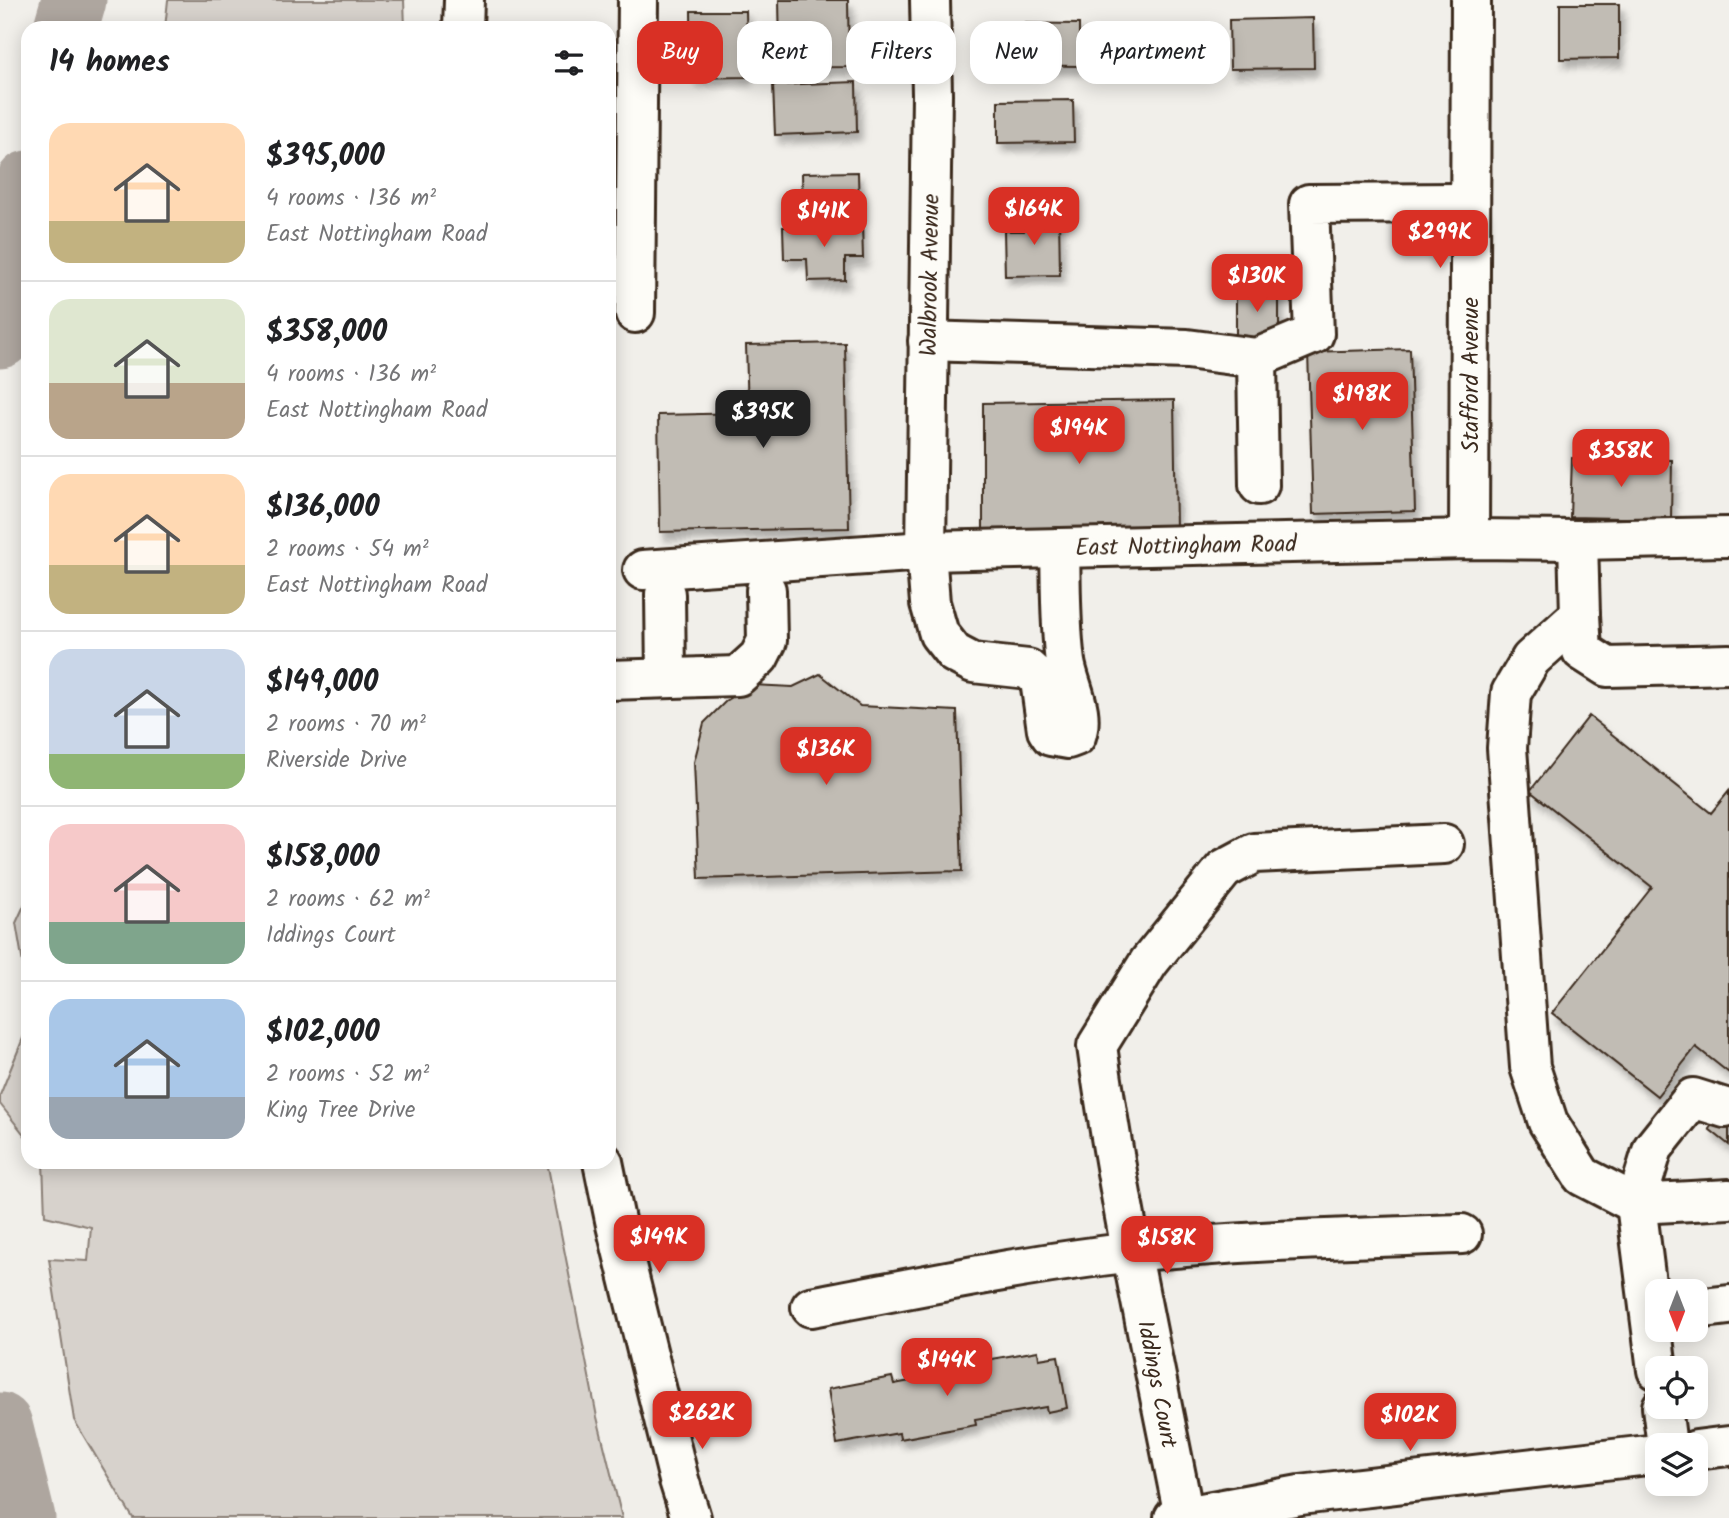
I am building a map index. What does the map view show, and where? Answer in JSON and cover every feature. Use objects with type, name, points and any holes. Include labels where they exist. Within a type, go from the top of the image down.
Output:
[{"type":"street","points":[[463,21],[464,0]]},
{"type":"street","points":[[635,313],[638,0]]},
{"type":"street","name":"Walbrook Avenue","points":[[930,0],[932,94],[926,551],[930,603],[939,634],[954,653],[973,663],[1028,669],[1040,680],[1047,730],[1051,736],[1068,739],[1076,736],[1079,728],[1078,708],[1065,663],[1060,548]]},
{"type":"street","name":"Stafford Avenue","points":[[1469,539],[1471,0]]},
{"type":"street","points":[[929,341],[1187,349],[1256,358],[1314,334],[1309,204],[1470,203]]},
{"type":"street","points":[[1256,358],[1259,485]]},
{"type":"street","name":"East Nottingham Road","points":[[666,678],[654,582],[926,551],[1469,539],[1729,537]]},
{"type":"street","points":[[1578,540],[1582,651],[1607,667],[1729,664]]},
{"type":"street","points":[[616,680],[738,677],[759,657],[767,641],[766,590]]},
{"type":"street","points":[[1580,615],[1531,659],[1511,693],[1507,748],[1530,1067],[1548,1122],[1582,1175],[1636,1204],[1729,1199]]},
{"type":"street","name":"Iddings Court","points":[[1179,1517],[1106,1110],[1097,1045],[1149,962],[1224,869],[1254,853],[1444,844]]},
{"type":"street","points":[[1648,1279],[1636,1204],[1653,1148],[1693,1098],[1725,1108]]},
{"type":"street","points":[[604,1169],[679,1480],[691,1518]]},
{"type":"street","points":[[811,1307],[1010,1269],[1132,1252],[1203,1245],[1462,1234]]},
{"type":"street","points":[[1708,1308],[1729,1305]]},
{"type":"street","points":[[1708,1449],[1729,1446]]},
{"type":"street","points":[[1179,1517],[1301,1507],[1645,1456]]},
{"type":"shaded area","points":[[168,0],[404,0],[405,21],[166,21]]},
{"type":"shaded area","points":[[21,912],[21,952],[16,923]]},
{"type":"shaded area","points":[[21,1043],[21,1131],[0,1104],[0,1095]]},
{"type":"shaded area","points":[[43,1169],[548,1169],[597,1417],[622,1518],[133,1518],[74,1420],[49,1259],[88,1261],[91,1227],[45,1216]]},
{"type":"building","points":[[779,0],[848,0],[846,67],[832,67],[832,21],[779,21]]},
{"type":"building","points":[[1560,4],[1619,4],[1619,58],[1560,59]]},
{"type":"building","points":[[691,11],[746,11],[746,21],[737,21],[737,77],[723,77],[723,21],[691,21]]},
{"type":"building","points":[[1313,18],[1314,68],[1230,69],[1229,20]]},
{"type":"building","points":[[1062,24],[1076,24],[1076,66],[1062,66]]},
{"type":"building","points":[[856,84],[857,132],[775,135],[773,85]]},
{"type":"building","points":[[1073,100],[1074,142],[998,143],[998,101]]},
{"type":"building","points":[[858,172],[859,213],[803,214],[802,173]]},
{"type":"building","points":[[1059,213],[1060,275],[1005,276],[1004,231],[1024,231],[1024,214]]},
{"type":"building","points":[[862,224],[863,258],[845,258],[845,280],[808,281],[807,259],[784,259],[783,227]]},
{"type":"building","points":[[1236,289],[1279,289],[1279,338],[1236,339]]},
{"type":"building","points":[[845,343],[849,528],[660,532],[658,415],[748,413],[746,345]]},
{"type":"building","points":[[1410,349],[1415,511],[1313,514],[1308,352]]},
{"type":"building","points":[[1174,400],[1176,529],[983,531],[983,403]]},
{"type":"building","points":[[1572,458],[1672,460],[1671,519],[1570,517]]},
{"type":"building","points":[[820,674],[860,706],[957,711],[962,871],[699,879],[694,762],[704,723],[726,701],[752,685],[793,687]]},
{"type":"building","points":[[1589,716],[1711,813],[1729,791],[1729,1073],[1696,1047],[1657,1096],[1552,1013],[1652,887],[1530,791]]},
{"type":"building","points":[[1729,1103],[1729,1145],[1709,1129]]},
{"type":"building","points":[[1038,1351],[1039,1359],[1058,1356],[1067,1408],[1047,1412],[1046,1407],[975,1419],[976,1425],[900,1439],[899,1433],[837,1444],[828,1389],[892,1377],[894,1384],[963,1371],[962,1364]]},
{"type":"waterway","points":[[68,21],[74,0]]},
{"type":"waterway","points":[[0,336],[21,221]]},
{"type":"waterway","points":[[0,1425],[23,1518]]}]
